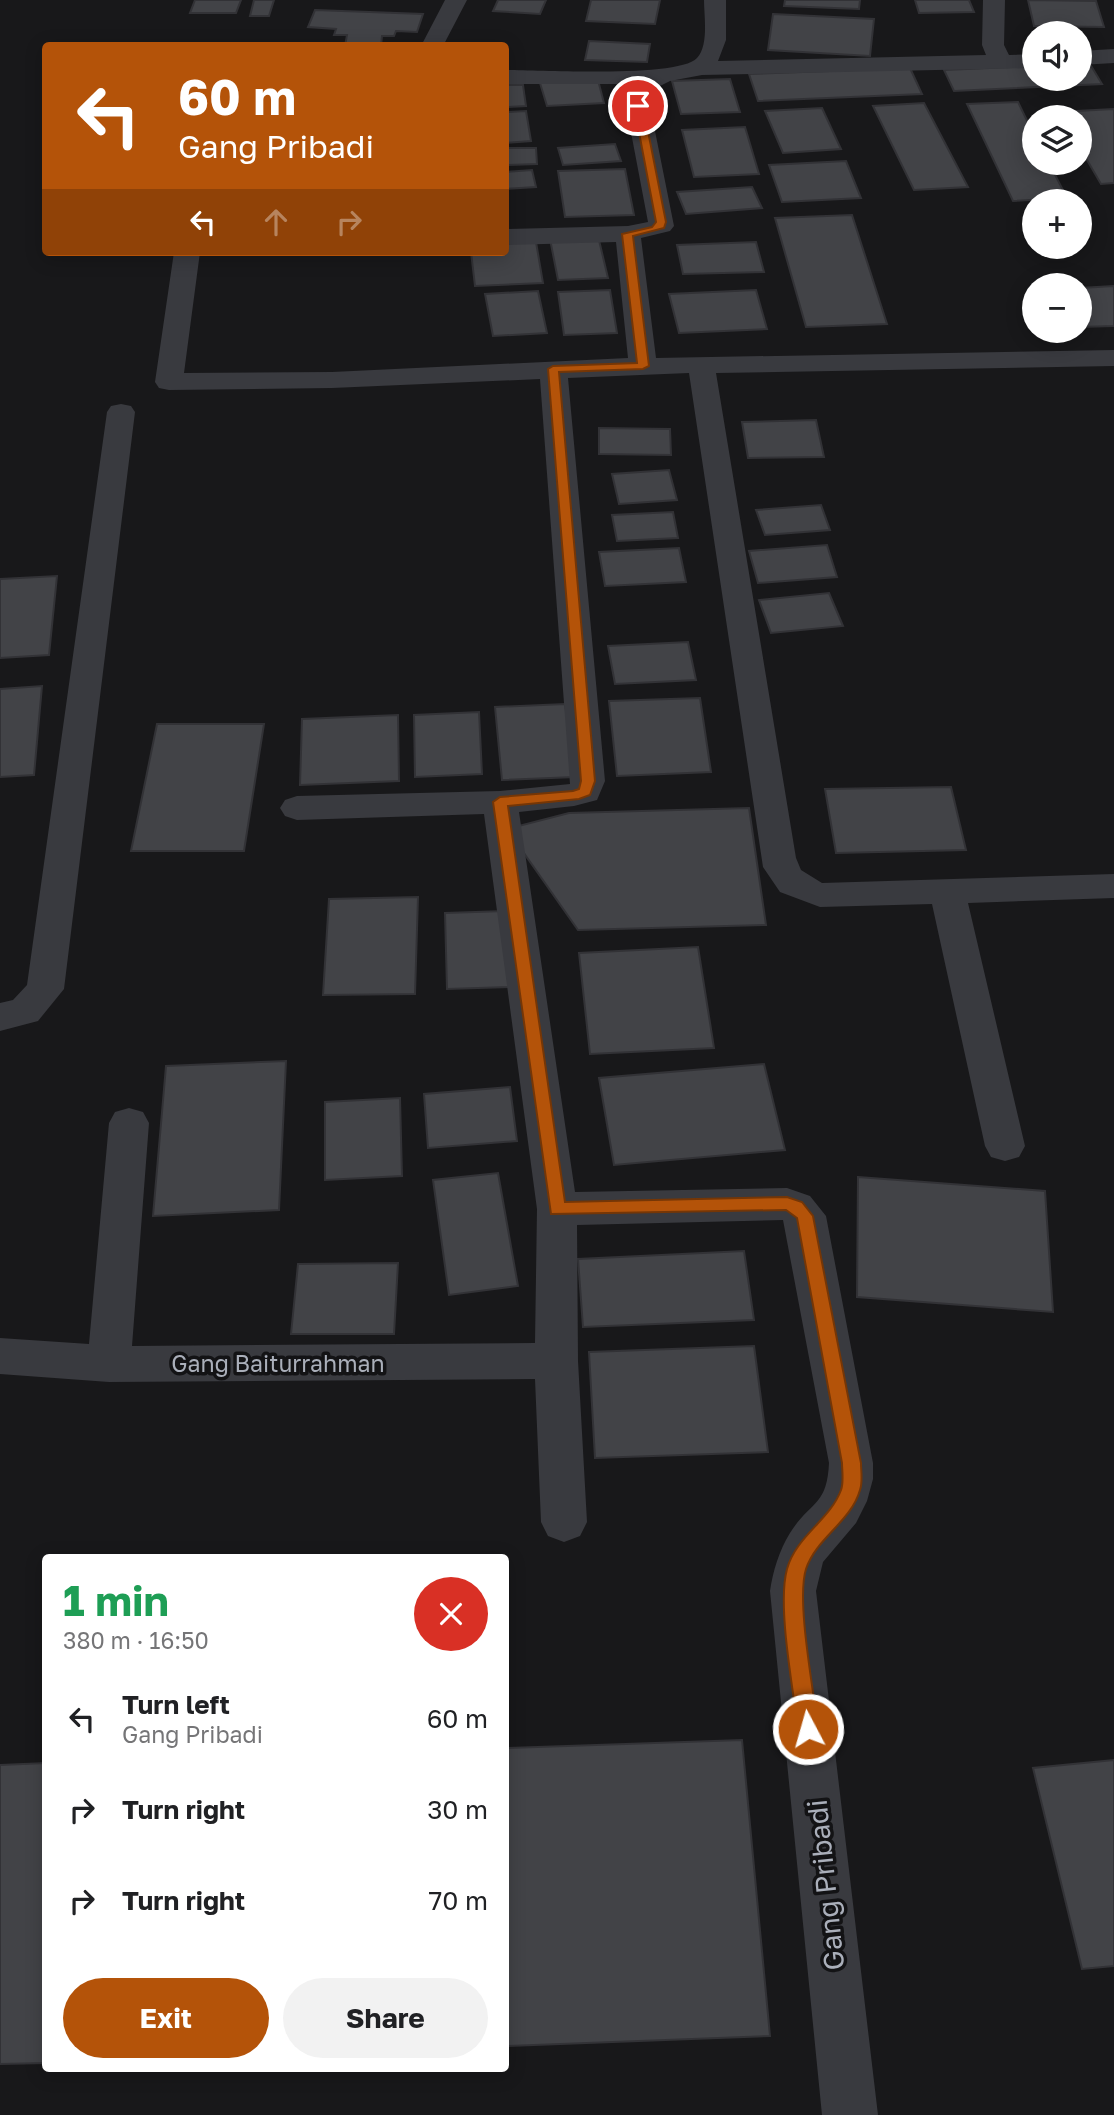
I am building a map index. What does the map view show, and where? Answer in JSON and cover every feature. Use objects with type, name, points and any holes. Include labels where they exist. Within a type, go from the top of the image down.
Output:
[{"type":"street","points":[[434,42],[456,0]]},
{"type":"street","points":[[697,68],[708,60],[714,42],[715,0]]},
{"type":"street","points":[[994,0],[993,45],[999,61]]},
{"type":"street","points":[[1092,57],[1114,56]]},
{"type":"street","points":[[509,237],[628,234],[660,226],[638,106],[642,90],[648,82],[661,77],[697,68],[1022,61]]},
{"type":"street","points":[[509,77],[661,77]]},
{"type":"street","points":[[628,234],[643,366]]},
{"type":"street","points":[[186,256],[169,382],[332,380],[643,366],[1114,358]]},
{"type":"street","points":[[701,365],[783,875],[796,887],[820,895],[1114,886]]},
{"type":"street","points":[[297,808],[500,802],[585,792],[588,781],[553,369]]},
{"type":"street","points":[[0,1017],[24,1011],[45,989],[121,412]]},
{"type":"street","points":[[500,802],[557,1209],[556,1361],[564,1522]]},
{"type":"street","points":[[948,893],[1005,1146]]},
{"type":"street","points":[[109,1364],[129,1124]]},
{"type":"street","name":"Gang Pribadi","points":[[557,1209],[787,1204],[796,1207],[805,1216],[852,1463],[852,1488],[839,1512],[809,1544],[797,1567],[793,1591],[850,2115]]},
{"type":"street","name":"Gang Baiturrahman","points":[[0,1356],[109,1364],[556,1361]]},
{"type":"building","points":[[195,0],[241,0],[236,13],[190,13]]},
{"type":"building","points":[[254,0],[274,0],[269,16],[250,16]]},
{"type":"building","points":[[498,0],[546,0],[540,14],[493,11]]},
{"type":"building","points":[[591,0],[660,0],[655,24],[586,21]]},
{"type":"building","points":[[785,0],[860,0],[859,9],[784,6]]},
{"type":"building","points":[[915,0],[969,0],[974,12],[919,13]]},
{"type":"building","points":[[1028,0],[1096,1],[1104,27],[1092,27],[1092,21],[1033,21]]},
{"type":"building","points":[[315,10],[423,14],[417,32],[396,31],[394,36],[382,36],[381,42],[346,42],[347,35],[334,35],[336,29],[308,27]]},
{"type":"building","points":[[773,14],[874,19],[870,56],[768,50]]},
{"type":"building","points":[[589,41],[650,44],[647,62],[585,60]]},
{"type":"building","points":[[1022,67],[1022,88],[954,91],[944,70]]},
{"type":"building","points":[[1092,67],[1102,84],[1092,84]]},
{"type":"building","points":[[910,68],[922,94],[758,101],[749,74]]},
{"type":"building","points":[[730,79],[740,112],[681,114],[672,81]]},
{"type":"building","points":[[598,80],[604,103],[547,106],[540,83]]},
{"type":"building","points":[[509,85],[523,85],[526,106],[509,107]]},
{"type":"building","points":[[1018,102],[1022,110],[1022,175],[1055,175],[1062,189],[1022,189],[1022,200],[1013,201],[967,104]]},
{"type":"building","points":[[924,103],[968,187],[914,190],[873,106]]},
{"type":"building","points":[[822,108],[841,149],[783,153],[765,111]]},
{"type":"building","points":[[1114,109],[1114,183],[1101,184],[1092,169],[1092,110]]},
{"type":"building","points":[[526,111],[531,141],[509,143],[509,112]]},
{"type":"building","points":[[745,127],[759,174],[694,177],[682,130]]},
{"type":"building","points":[[615,144],[621,161],[563,165],[558,148]]},
{"type":"building","points":[[509,148],[536,148],[537,164],[509,165]]},
{"type":"building","points":[[846,161],[861,198],[782,202],[769,165]]},
{"type":"building","points":[[625,169],[634,215],[565,217],[558,171]]},
{"type":"building","points":[[532,170],[536,187],[509,189],[509,172]]},
{"type":"building","points":[[752,187],[762,208],[686,214],[677,192]]},
{"type":"building","points":[[852,215],[887,324],[806,327],[775,218]]},
{"type":"building","points":[[598,236],[608,278],[558,280],[550,239]]},
{"type":"building","points":[[536,242],[543,283],[475,286],[471,256],[509,256],[509,243]]},
{"type":"building","points":[[756,242],[764,272],[683,274],[677,245]]},
{"type":"building","points":[[1114,286],[1114,326],[1092,327],[1092,287]]},
{"type":"building","points":[[610,290],[617,333],[564,335],[558,292]]},
{"type":"building","points":[[756,290],[767,329],[679,333],[669,294]]},
{"type":"building","points":[[538,291],[547,333],[493,336],[485,294]]},
{"type":"building","points":[[816,420],[824,457],[748,458],[742,422]]},
{"type":"building","points":[[599,428],[670,429],[671,455],[599,454]]},
{"type":"building","points":[[669,470],[677,500],[619,504],[612,474]]},
{"type":"building","points":[[821,505],[830,530],[765,535],[756,510]]},
{"type":"building","points":[[673,512],[678,538],[617,541],[612,515]]},
{"type":"building","points":[[827,545],[837,577],[758,583],[749,551]]},
{"type":"building","points":[[679,548],[686,582],[605,586],[599,552]]},
{"type":"building","points":[[57,576],[49,655],[0,658],[0,579]]},
{"type":"building","points":[[829,593],[843,626],[771,633],[759,600]]},
{"type":"building","points":[[688,642],[696,680],[615,684],[608,646]]},
{"type":"building","points":[[42,686],[34,775],[0,777],[0,689]]},
{"type":"building","points":[[700,698],[711,772],[617,776],[609,701]]},
{"type":"building","points":[[565,704],[575,777],[502,780],[495,707]]},
{"type":"building","points":[[479,712],[482,774],[415,777],[414,715]]},
{"type":"building","points":[[398,715],[399,781],[300,785],[302,719]]},
{"type":"building","points":[[157,724],[264,724],[244,851],[131,851]]},
{"type":"building","points":[[951,787],[966,850],[836,853],[825,789]]},
{"type":"building","points":[[749,808],[766,925],[578,930],[507,829],[569,813]]},
{"type":"building","points":[[418,897],[415,994],[323,995],[329,899]]},
{"type":"building","points":[[505,911],[509,987],[447,989],[445,913]]},
{"type":"building","points":[[698,947],[714,1048],[590,1054],[579,953]]},
{"type":"building","points":[[286,1061],[279,1210],[153,1216],[166,1066]]},
{"type":"building","points":[[764,1064],[785,1150],[614,1165],[599,1078]]},
{"type":"building","points":[[510,1087],[517,1141],[428,1148],[424,1094]]},
{"type":"building","points":[[400,1098],[402,1176],[325,1180],[325,1102]]},
{"type":"building","points":[[498,1173],[518,1286],[449,1295],[433,1180]]},
{"type":"building","points":[[858,1177],[1045,1191],[1053,1312],[857,1297]]},
{"type":"building","points":[[744,1251],[754,1320],[583,1327],[578,1259]]},
{"type":"building","points":[[398,1263],[394,1334],[291,1334],[298,1264]]},
{"type":"building","points":[[754,1346],[768,1452],[595,1458],[589,1352]]},
{"type":"building","points":[[742,1740],[770,2036],[509,2046],[509,1748]]},
{"type":"building","points":[[1114,1760],[1114,1966],[1082,1969],[1033,1768]]},
{"type":"building","points":[[42,1763],[42,2063],[0,2064],[0,1765]]},
{"type":"route","points":[[638,106],[661,222],[656,229],[628,234],[643,366],[553,369],[588,781],[585,792],[574,795],[500,802],[557,1209],[787,1204],[796,1207],[805,1216],[852,1463],[852,1488],[839,1512],[809,1544],[797,1567],[793,1591],[808,1729]]}]
